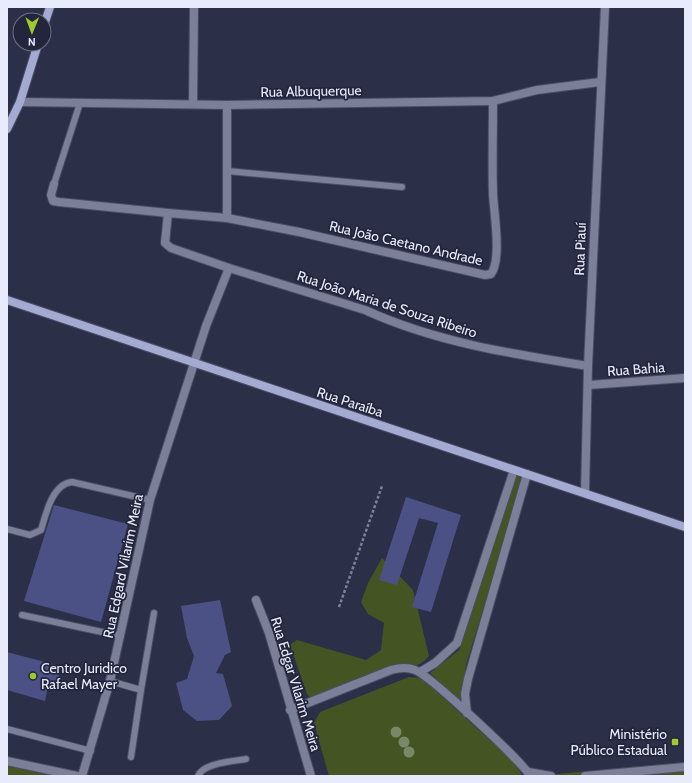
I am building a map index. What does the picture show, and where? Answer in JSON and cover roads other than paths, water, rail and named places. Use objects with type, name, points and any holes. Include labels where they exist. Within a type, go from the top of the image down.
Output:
[{"type":"street","points":[[193,104],[194,7]]},
{"type":"street","name":"Rua Piauí","points":[[585,492],[589,385],[588,366],[600,82],[605,7]]},
{"type":"street","points":[[7,129],[20,102],[36,52]]},
{"type":"street","name":"Rua Albuquerque","points":[[20,102],[227,105],[493,101],[537,90],[600,82]]},
{"type":"street","name":"Rua João Caetano Andrade","points":[[54,184],[51,195],[53,201],[227,218],[299,232],[485,274],[491,274],[495,264],[496,238],[493,196],[493,101]]},
{"type":"street","points":[[227,105],[227,218]]},
{"type":"street","name":"Rua João Maria de Souza Ribeiro","points":[[168,213],[165,243],[171,248],[469,345],[588,366]]},
{"type":"street","name":"Rua Edgard Vilarim Meira","points":[[82,776],[91,751],[121,636],[150,500],[206,326],[230,268]]},
{"type":"street","name":"Rua Paraíba","points":[[7,300],[194,364],[585,492],[685,527]]},
{"type":"street","name":"Rua Bahia","points":[[589,385],[685,378]]},
{"type":"street","points":[[420,672],[440,659],[457,643],[514,470]]},
{"type":"street","points":[[467,713],[465,694],[468,679],[527,474]]},
{"type":"street","name":"Rua Edgar Vilarim Meira","points":[[256,600],[269,633],[290,710],[311,776]]},
{"type":"street","points":[[290,710],[398,668],[414,669],[420,672],[467,713],[529,774],[551,776]]},
{"type":"street","points":[[7,761],[77,776]]},
{"type":"street","points":[[585,776],[685,767]]},
{"type":"lane","points":[[54,184],[80,104]]},
{"type":"lane","points":[[227,171],[402,187]]},
{"type":"lane","points":[[7,528],[30,534],[41,530],[56,490],[64,483],[72,482],[150,500]]},
{"type":"lane","points":[[131,757],[154,613]]},
{"type":"lane","points":[[22,615],[121,636]]},
{"type":"lane","points":[[110,680],[141,690]]},
{"type":"lane","points":[[7,729],[91,751]]},
{"type":"lane","points":[[198,776],[200,772],[213,765],[246,759]]},
{"type":"place","name":"Centro Juridico Rafael Mayer","points":[[33,676]]},
{"type":"place","name":"Ministério Público Estadual","points":[[675,742]]}]
